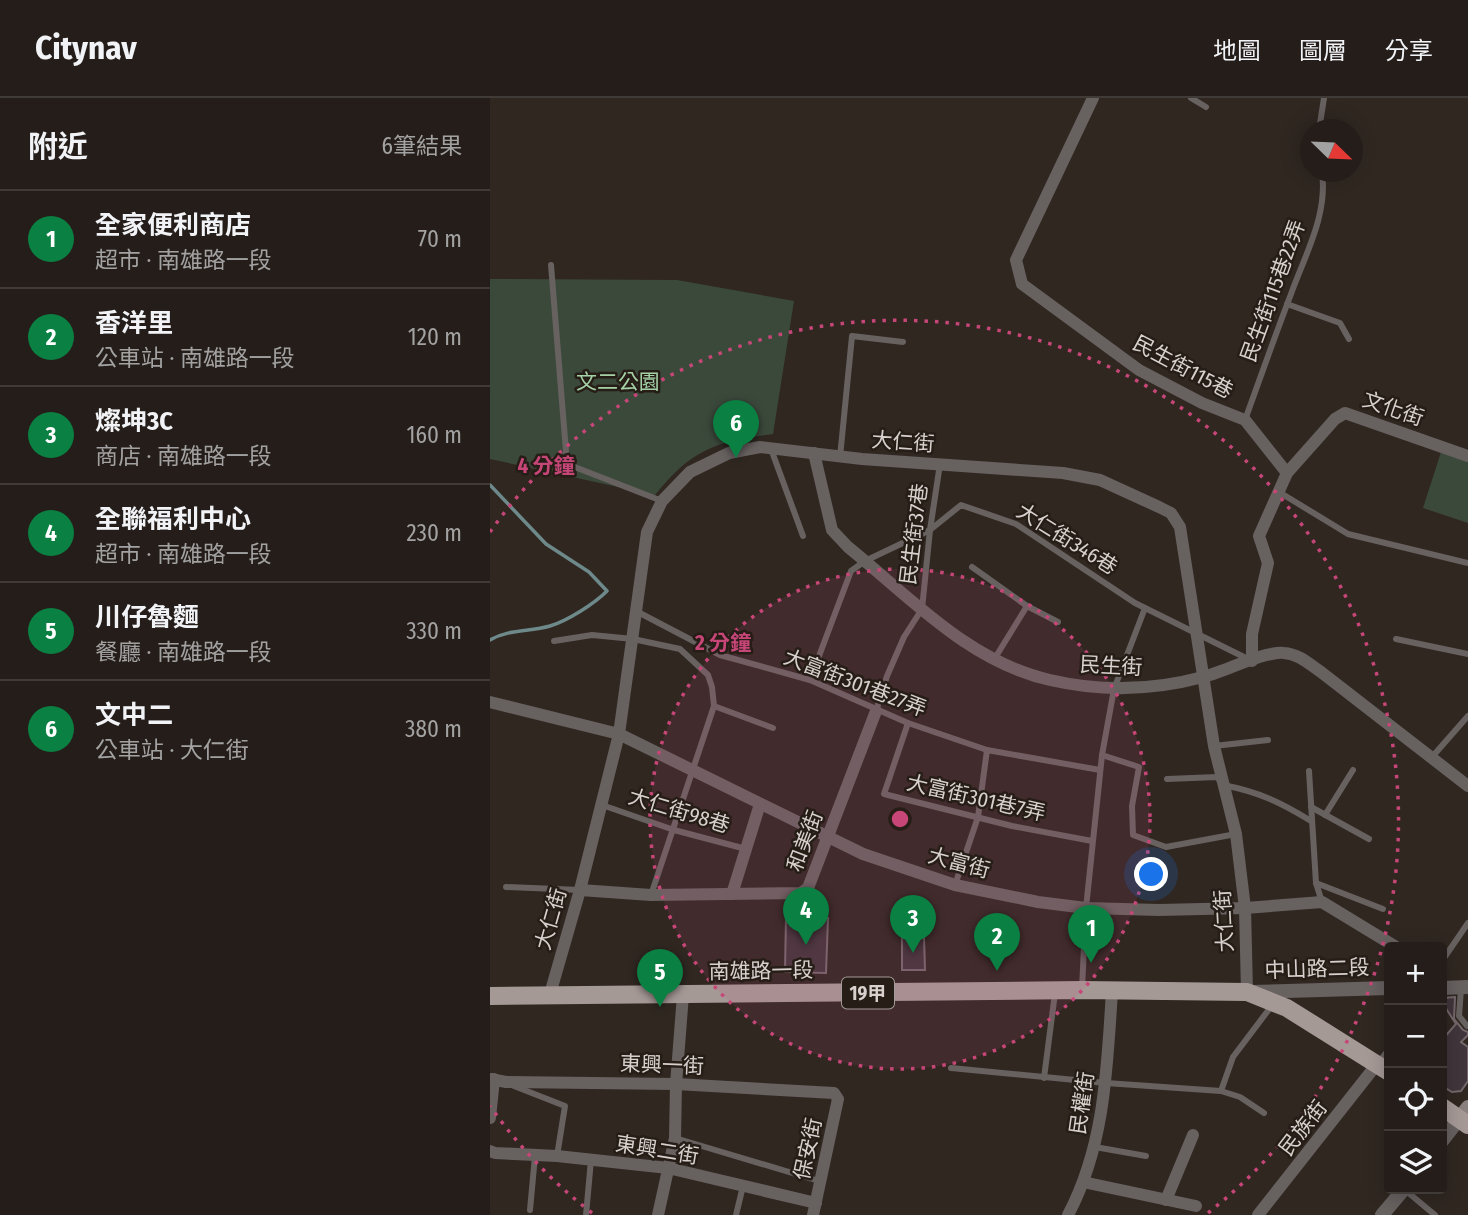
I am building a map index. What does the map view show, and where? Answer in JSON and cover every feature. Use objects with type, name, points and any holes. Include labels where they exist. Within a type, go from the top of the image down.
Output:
[{"type":"main road","name":"南雄路一段","points":[[490,996],[1082,990],[1247,992],[1324,1030],[1383,1068]]},
{"type":"main road","points":[[1447,1110],[1465,1117]]},
{"type":"street","name":"民生街115巷","points":[[1093,98],[1016,260],[1022,284],[1139,370],[1202,403],[1245,420],[1287,473]]},
{"type":"street","name":"文化街","points":[[1287,473],[1335,419],[1345,413],[1468,456]]},
{"type":"street","name":"大仁街","points":[[550,994],[619,734],[647,532],[663,501],[680,481],[697,467],[740,450],[771,448],[840,457],[1089,477],[1171,513],[1180,527],[1214,746],[1236,834],[1245,908],[1247,992]]},
{"type":"street","name":"民生街","points":[[814,453],[832,530],[964,643],[1011,667],[1049,680],[1114,689],[1147,688],[1203,677],[1281,652],[1301,658],[1468,786]]},
{"type":"street","points":[[1252,661],[1252,634],[1268,563],[1259,536],[1287,473]]},
{"type":"street","name":"大富街","points":[[490,702],[619,734],[827,838],[863,854],[955,885],[1038,902],[1086,908],[1245,908],[1322,902]]},
{"type":"street","name":"和美街","points":[[579,890],[651,895],[801,893],[808,888],[876,711]]},
{"type":"street","points":[[732,894],[760,804]]},
{"type":"street","points":[[1322,902],[1388,942]]},
{"type":"street","points":[[1447,988],[1465,987]]},
{"type":"street","name":"中山路二段","points":[[1247,992],[1384,988]]},
{"type":"street","name":"民權街","points":[[1068,1215],[1095,1147],[1106,1083],[1112,991]]},
{"type":"street","points":[[659,1215],[675,1138],[683,995]]},
{"type":"street","name":"民族街","points":[[1258,1215],[1383,1068]]},
{"type":"street","points":[[490,1118],[497,1080]]},
{"type":"street","name":"東興一街","points":[[497,1080],[676,1084],[834,1093]]},
{"type":"street","name":"保安街","points":[[814,1209],[838,1099],[834,1093]]},
{"type":"street","points":[[1447,1136],[1465,1117]]},
{"type":"street","points":[[1166,1200],[1194,1135]]},
{"type":"street","name":"東興二街","points":[[490,1151],[668,1168],[743,1186],[814,1209]]},
{"type":"street","points":[[1083,1182],[1196,1206]]},
{"type":"street","points":[[1382,1215],[1400,1194]]},
{"type":"lane","points":[[1191,98],[1206,107]]},
{"type":"lane","points":[[1321,119],[1325,98]]},
{"type":"lane","name":"民生街115巷22弄","points":[[1245,420],[1318,227],[1324,182]]},
{"type":"lane","points":[[551,265],[567,464],[663,501]]},
{"type":"lane","points":[[1287,304],[1340,323],[1349,340]]},
{"type":"lane","points":[[840,457],[852,336],[903,342]]},
{"type":"lane","points":[[771,448],[803,536]]},
{"type":"lane","name":"民生街37巷","points":[[922,609],[940,464]]},
{"type":"lane","points":[[1277,491],[1348,534],[1468,563]]},
{"type":"lane","name":"大仁街346巷","points":[[865,561],[930,530],[961,505],[1016,524],[1145,608],[1252,661]]},
{"type":"lane","points":[[810,680],[851,571],[865,561]]},
{"type":"lane","points":[[972,567],[1027,606],[1058,622]]},
{"type":"lane","points":[[995,658],[1027,606]]},
{"type":"lane","points":[[1082,990],[1086,908],[1102,755],[1114,689],[1145,608]]},
{"type":"lane","points":[[876,711],[904,637],[922,609]]},
{"type":"lane","name":"大富街301巷27弄","points":[[636,611],[720,655],[810,680],[908,723],[987,750],[1100,770]]},
{"type":"lane","points":[[554,641],[592,635],[633,639],[680,649],[708,676],[714,706],[651,895]]},
{"type":"lane","points":[[1396,639],[1468,654]]},
{"type":"lane","points":[[714,706],[773,728]]},
{"type":"lane","points":[[1433,757],[1468,716]]},
{"type":"lane","name":"大富街301巷7弄","points":[[908,723],[884,794],[1012,826],[1092,841]]},
{"type":"lane","points":[[1214,746],[1268,740]]},
{"type":"lane","points":[[955,885],[978,817],[987,750]]},
{"type":"lane","points":[[1102,755],[1139,767],[1132,806],[1133,835],[1167,847],[1236,834]]},
{"type":"lane","points":[[1325,815],[1353,770]]},
{"type":"lane","points":[[1309,771],[1317,883],[1322,902]]},
{"type":"lane","points":[[1167,779],[1217,777],[1223,785],[1255,791],[1311,821]]},
{"type":"lane","name":"大仁街98巷","points":[[602,806],[674,830],[746,849]]},
{"type":"lane","points":[[1311,807],[1369,839]]},
{"type":"lane","points":[[1317,883],[1383,909]]},
{"type":"lane","points":[[506,887],[579,890]]},
{"type":"lane","points":[[1447,954],[1468,923]]},
{"type":"lane","points":[[1465,987],[1459,1016],[1467,1026]]},
{"type":"lane","points":[[1044,1078],[1055,991]]},
{"type":"lane","points":[[1221,1091],[1233,1057],[1274,1003]]},
{"type":"lane","points":[[951,1068],[1221,1091],[1240,1097],[1264,1113]]},
{"type":"lane","points":[[497,1080],[565,1106],[556,1157]]},
{"type":"lane","points":[[675,1138],[821,1182]]},
{"type":"lane","points":[[1095,1147],[1146,1156]]},
{"type":"lane","points":[[530,1209],[535,1155]]},
{"type":"lane","points":[[586,1215],[591,1160]]},
{"type":"lane","points":[[736,1215],[743,1186]]},
{"type":"lane","points":[[1410,1194],[1435,1215]]},
{"type":"green space","name":"文二公園","points":[[490,279],[677,280],[794,301],[773,434],[736,440],[706,450],[681,467],[655,495],[490,459]]},
{"type":"green space","points":[[1442,449],[1468,458],[1468,523],[1423,508]]},
{"type":"building","points":[[786,917],[828,918],[826,973],[785,972]]},
{"type":"building","points":[[902,934],[924,937],[925,970],[902,970]]},
{"type":"building","points":[[1455,997],[1454,1019],[1468,1032],[1461,1042],[1468,1047],[1468,1081],[1461,1091],[1452,1092],[1447,1089],[1447,1034],[1456,1024],[1447,1010],[1447,998]]},
{"type":"waterway","points":[[490,485],[546,544],[589,572],[607,591],[580,612],[557,624],[504,634],[490,640]]},
{"type":"place","name":"文中二","points":[[736,458]]},
{"type":"place","name":"全聯福利中心","points":[[806,945]]},
{"type":"place","name":"燦坤3C","points":[[913,953]]},
{"type":"place","name":"全家便利商店","points":[[1091,963]]},
{"type":"place","name":"香洋里","points":[[997,971]]},
{"type":"place","name":"川仔魯麵","points":[[660,1007]]}]
